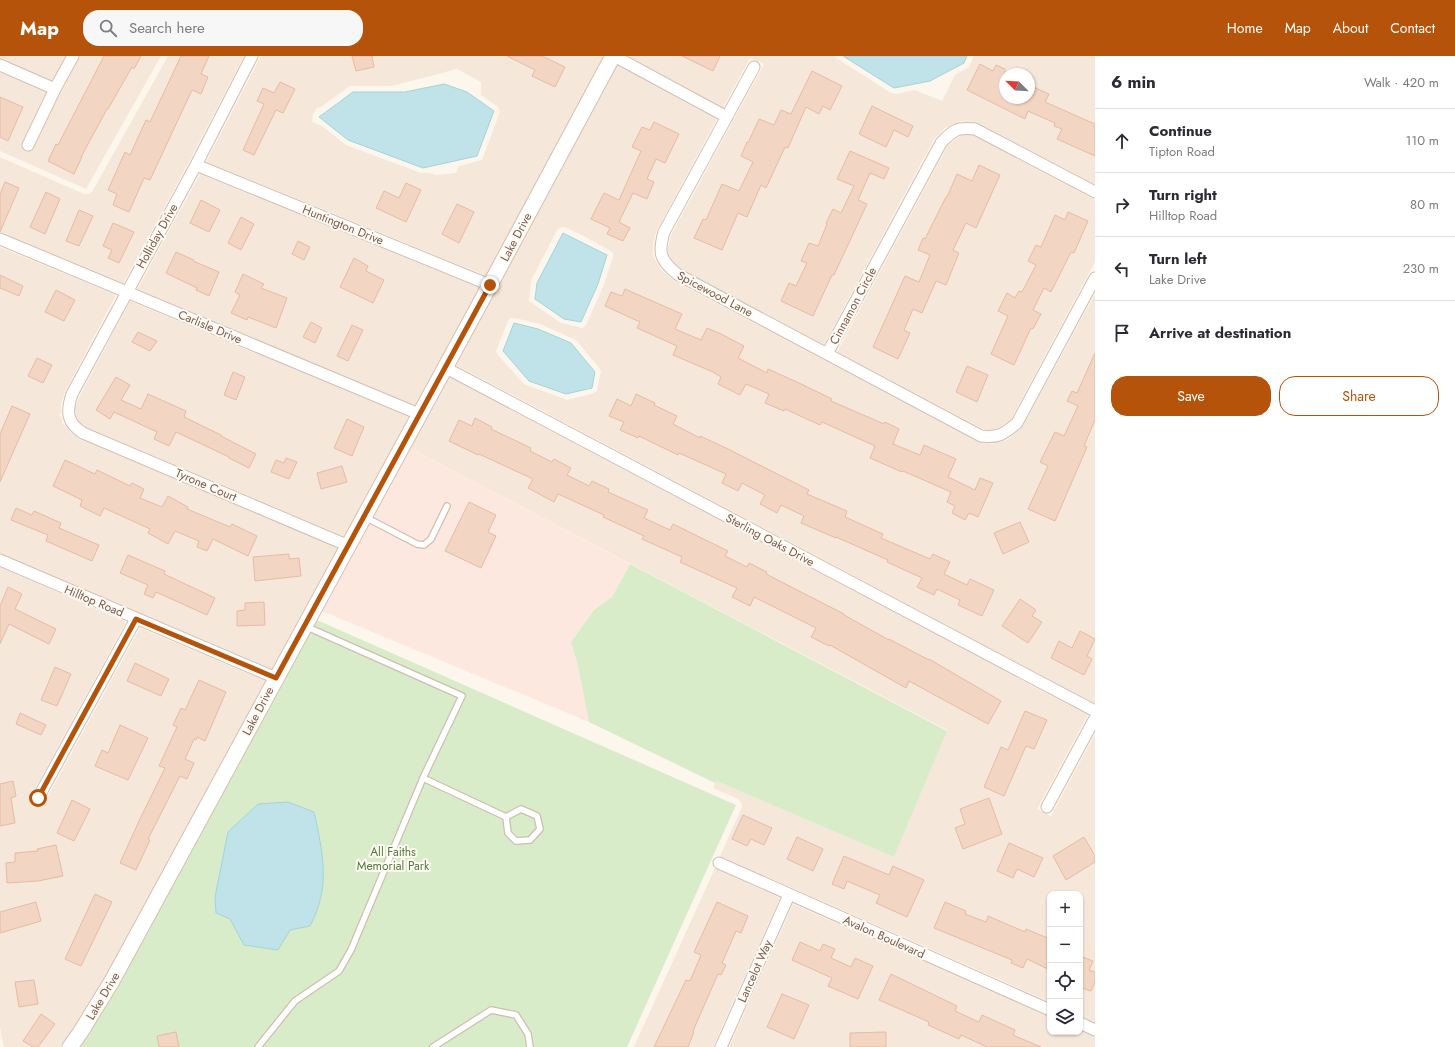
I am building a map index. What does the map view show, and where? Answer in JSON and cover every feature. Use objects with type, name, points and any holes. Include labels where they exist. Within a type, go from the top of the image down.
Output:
[{"type":"street","points":[[28,145],[73,56]]},
{"type":"street","name":"Holliday Drive","points":[[69,418],[68,406],[72,394],[196,165],[252,56]]},
{"type":"street","points":[[614,56],[727,117]]},
{"type":"street","name":"Lake Drive","points":[[70,1047],[112,981],[614,56]]},
{"type":"street","points":[[0,65],[55,89]]},
{"type":"street","name":"Spicewood Lane","points":[[754,67],[664,232],[660,245],[661,256],[666,266],[677,274],[827,354]]},
{"type":"street","name":"Cinnamon Circle","points":[[1095,192],[975,128],[962,127],[951,132],[941,143],[827,354],[981,436],[993,437],[1005,434],[1017,423],[1095,278]]},
{"type":"street","name":"Huntington Drive","points":[[196,165],[490,285]]},
{"type":"street","name":"Carlisle Drive","points":[[0,239],[419,414]]},
{"type":"street","name":"Sterling Oaks Drive","points":[[446,368],[1095,712]]},
{"type":"street","name":"Tyrone Court","points":[[69,418],[75,428],[83,433],[349,546]]},
{"type":"street","name":"Hilltop Road","points":[[0,560],[276,678]]},
{"type":"street","points":[[38,798],[136,619]]},
{"type":"street","points":[[1047,807],[1095,718]]},
{"type":"street","name":"Avalon Boulevard","points":[[719,863],[1047,1009]]},
{"type":"street","name":"Lancelot Way","points":[[721,1047],[789,895]]},
{"type":"street","points":[[1083,1024],[1095,1030]]},
{"type":"lane","points":[[364,517],[416,544],[424,545],[431,539],[447,506]]},
{"type":"lane","points":[[258,1047],[295,1001],[339,971],[351,950],[423,778],[462,696],[305,626]]},
{"type":"lane","points":[[423,778],[506,817]]},
{"type":"lane","points":[[521,809],[537,816],[540,829],[530,840],[516,841],[508,833],[506,817],[521,809]]},
{"type":"lane","points":[[433,1047],[491,1010],[516,1016],[528,1034],[530,1047]]},
{"type":"shaded area","points":[[0,56],[161,56],[86,189],[0,151]]},
{"type":"shaded area","points":[[168,56],[244,56],[123,284],[0,232],[0,157],[84,194],[89,194],[92,192]]},
{"type":"shaded area","points":[[261,56],[600,56],[604,58],[487,276],[206,162]],"holes":[[[457,69],[481,82],[481,95],[498,107],[500,112],[482,160],[459,166],[456,173],[436,175],[421,173],[346,145],[322,126],[312,122],[313,114],[317,108],[321,107],[350,86],[392,86]]]},
{"type":"shaded area","points":[[628,56],[833,56],[891,93],[896,94],[915,90],[942,101],[955,75],[969,67],[974,56],[1095,56],[1095,185],[978,123],[962,121],[945,128],[934,139],[824,345],[680,269],[672,262],[668,255],[671,235],[764,64],[750,58],[723,108]]},
{"type":"shaded area","points":[[617,65],[717,119],[657,230],[653,243],[653,256],[662,271],[673,280],[977,441],[992,444],[1007,440],[1023,426],[1095,294],[1095,704],[456,365]],"holes":[[[564,227],[582,235],[613,253],[603,287],[586,325],[583,328],[561,323],[529,301],[531,281],[557,230]],[[511,318],[540,324],[576,340],[601,370],[597,391],[567,400],[524,384],[496,351],[508,321]]]},
{"type":"shaded area","points":[[964,134],[973,135],[1095,200],[1095,262],[1011,419],[1000,427],[991,430],[983,429],[837,352],[947,147],[956,138]]},
{"type":"shaded area","points":[[200,174],[480,288],[416,406],[137,290]]},
{"type":"shaded area","points":[[0,247],[116,295],[65,392],[61,404],[61,413],[59,415],[62,419],[62,424],[65,425],[71,433],[80,439],[339,548],[273,670],[0,553]]},
{"type":"shaded area","points":[[130,301],[409,417],[345,537],[86,427],[80,423],[76,416],[75,408],[79,397]]},
{"type":"shaded area","points":[[449,377],[1088,715],[1037,809],[1051,816],[1095,734],[1095,1022],[1083,1017],[1083,891],[1047,891],[1047,1001],[720,856],[742,804],[738,799],[713,788],[716,781],[894,857],[947,730],[410,448]]},
{"type":"shaded area","points":[[410,448],[630,564],[612,597],[594,610],[571,642],[578,666],[589,722],[322,611]]},
{"type":"shaded area","points":[[0,567],[126,622],[29,800],[42,807],[140,628],[266,681],[105,978],[74,1029],[60,1047],[4,1047],[0,1027]]},
{"type":"shaded area","points":[[715,868],[780,898],[713,1047],[634,1047]]},
{"type":"shaded area","points":[[793,904],[1047,1016],[1047,1035],[1083,1035],[1083,1031],[1095,1037],[1095,1047],[729,1047]]},
{"type":"green space","points":[[630,564],[947,731],[894,857],[716,781],[715,783],[589,722],[578,666],[571,642],[594,610],[612,597]]},
{"type":"green space","name":"All Faiths Memorial Park","points":[[310,617],[736,805],[627,1047],[70,1047]]},
{"type":"water","points":[[843,56],[967,56],[964,63],[930,81],[894,88]]},
{"type":"water","points":[[444,84],[467,92],[494,111],[477,156],[423,168],[348,140],[319,117],[353,92],[405,92]]},
{"type":"water","points":[[563,233],[607,255],[598,284],[581,322],[564,319],[535,299],[537,283]]},
{"type":"water","points":[[514,323],[538,329],[571,343],[595,372],[592,388],[566,394],[529,381],[503,351]]},
{"type":"water","points":[[288,802],[314,812],[320,842],[323,870],[321,898],[317,912],[310,926],[290,930],[278,950],[244,945],[230,919],[216,913],[215,897],[228,832],[258,804]]},
{"type":"building","points":[[104,56],[141,56],[134,69],[132,67],[107,109],[81,157],[74,174],[48,161],[56,144],[58,145]]},
{"type":"building","points":[[181,56],[209,56],[201,74],[208,77],[201,94],[192,90],[150,180],[144,178],[129,212],[113,205],[117,194],[108,190],[125,152],[130,155],[146,120],[150,122]]},
{"type":"building","points":[[352,56],[372,56],[374,67],[356,71]]},
{"type":"building","points":[[507,56],[542,56],[565,67],[555,87],[532,76],[535,70]]},
{"type":"building","points":[[682,56],[720,56],[713,71]]},
{"type":"building","points":[[980,64],[993,71],[996,65],[1003,68],[999,68],[999,104],[1035,104],[1035,88],[1049,94],[1045,102],[1095,124],[1095,156],[1057,139],[1062,129],[1054,126],[1055,123],[1028,111],[1025,119],[967,90]]},
{"type":"building","points":[[812,71],[842,86],[830,110],[823,106],[819,114],[806,107],[788,148],[785,147],[766,188],[761,185],[747,217],[738,213],[722,250],[694,238],[703,219],[706,220],[722,184],[739,191],[753,162],[741,156],[759,119],[774,125],[781,110],[791,114]]},
{"type":"building","points":[[280,82],[295,89],[283,113],[276,110],[254,155],[243,150],[264,104],[257,101],[263,88],[274,93]]},
{"type":"building","points":[[0,97],[23,107],[8,141],[0,137]]},
{"type":"building","points":[[872,106],[913,126],[908,137],[894,130],[886,147],[859,134]]},
{"type":"building","points":[[654,122],[679,134],[665,163],[656,159],[647,179],[654,182],[647,199],[633,193],[619,222],[630,228],[623,241],[607,234],[610,228],[591,219],[604,193],[619,200],[641,151],[632,147],[642,127],[650,130]]},
{"type":"building","points":[[850,151],[889,168],[884,179],[870,173],[858,200],[867,204],[813,316],[781,301],[789,283],[796,286],[807,263],[801,261],[809,243],[818,246],[827,224],[826,223],[833,209],[841,213],[854,186],[837,179]]},
{"type":"building","points":[[979,165],[1000,175],[976,228],[966,223],[953,250],[959,253],[946,285],[936,281],[922,313],[913,309],[904,330],[910,333],[898,359],[873,347],[905,276],[919,282],[930,255],[918,250],[923,238],[925,239],[947,197],[957,174],[972,181]]},
{"type":"building","points":[[5,182],[19,188],[0,232],[0,194]]},
{"type":"building","points":[[406,183],[421,190],[406,222],[376,208],[384,191],[399,198]]},
{"type":"building","points":[[46,192],[60,199],[45,234],[30,227]]},
{"type":"building","points":[[201,200],[220,210],[209,232],[190,223]]},
{"type":"building","points":[[457,204],[474,212],[459,243],[442,234]]},
{"type":"building","points":[[79,210],[93,216],[79,246],[66,241]]},
{"type":"building","points":[[1068,212],[1088,221],[1074,253],[1071,252],[1051,292],[1044,288],[1033,310],[1041,314],[1033,329],[1031,328],[1014,365],[991,354],[1008,316],[998,311],[1007,293],[1015,298],[1019,291],[1022,292],[1036,265],[1028,261],[1036,245],[1041,247],[1055,215],[1065,220]]},
{"type":"building","points":[[241,217],[254,224],[241,250],[228,243]]},
{"type":"building","points":[[113,223],[134,232],[119,263],[108,258],[112,250],[103,246]]},
{"type":"building","points":[[298,241],[310,247],[304,260],[292,254]]},
{"type":"building","points":[[176,252],[219,272],[209,296],[196,290],[197,288],[166,273]]},
{"type":"building","points":[[354,258],[368,266],[366,271],[384,280],[373,303],[340,287]]},
{"type":"building","points":[[243,274],[264,284],[261,288],[287,298],[276,328],[248,317],[247,320],[231,313],[240,295],[235,292]]},
{"type":"building","points":[[0,275],[23,286],[19,296],[0,288]]},
{"type":"building","points":[[625,289],[682,314],[675,329],[701,340],[707,328],[721,334],[744,346],[738,358],[767,373],[768,369],[832,399],[831,401],[899,429],[893,444],[920,455],[924,445],[956,459],[948,477],[975,490],[980,478],[993,483],[978,517],[969,513],[965,520],[952,513],[955,506],[947,502],[951,492],[870,458],[875,446],[822,422],[820,425],[785,409],[784,411],[765,403],[769,394],[746,384],[740,395],[718,384],[721,377],[713,372],[673,355],[677,346],[637,328],[640,322],[605,306],[611,292],[622,296]]},
{"type":"building","points":[[56,290],[75,300],[64,321],[45,312]]},
{"type":"building","points":[[311,322],[322,328],[315,343],[303,337]]},
{"type":"building","points":[[352,325],[363,330],[348,361],[337,356]]},
{"type":"building","points":[[138,332],[157,341],[150,351],[132,342]]},
{"type":"building","points":[[1095,353],[1095,420],[1084,446],[1087,447],[1055,521],[1028,509],[1048,466],[1040,462],[1055,432],[1064,436],[1078,406],[1067,401],[1072,391],[1077,393]]},
{"type":"building","points":[[37,358],[52,365],[43,383],[28,376]]},
{"type":"building","points":[[967,366],[988,375],[977,402],[956,392]]},
{"type":"building","points":[[233,372],[245,377],[236,400],[224,395]]},
{"type":"building","points":[[116,377],[130,385],[121,400],[141,409],[148,394],[186,411],[184,417],[256,454],[249,468],[176,432],[169,446],[154,439],[157,432],[114,412],[110,419],[96,410]]},
{"type":"building","points":[[636,394],[677,416],[673,424],[700,438],[700,436],[726,448],[809,490],[807,494],[847,511],[845,517],[883,534],[881,538],[930,559],[933,554],[950,562],[944,574],[967,585],[970,579],[994,590],[982,616],[958,605],[960,600],[937,589],[934,595],[917,587],[922,578],[887,562],[888,560],[801,523],[804,516],[781,505],[777,513],[760,504],[765,495],[742,483],[738,491],[722,483],[726,474],[679,453],[678,455],[639,436],[638,438],[620,430],[624,422],[609,416],[617,399],[631,406]]},
{"type":"building","points":[[12,406],[30,414],[0,482],[0,434]]},
{"type":"building","points":[[475,418],[492,427],[491,429],[531,448],[530,451],[552,462],[554,459],[571,468],[567,475],[589,486],[592,481],[609,489],[608,492],[648,510],[644,518],[670,530],[673,524],[728,551],[725,556],[747,567],[749,563],[767,572],[766,574],[844,614],[889,640],[929,659],[1001,701],[988,724],[909,681],[906,688],[830,645],[829,646],[811,637],[816,628],[754,597],[750,606],[732,597],[737,588],[680,562],[682,557],[642,539],[644,536],[603,517],[604,515],[558,494],[554,502],[528,488],[533,479],[449,441],[459,420],[472,426]]},
{"type":"building","points":[[347,419],[364,427],[352,456],[334,448]]},
{"type":"building","points":[[286,458],[297,462],[289,479],[271,472],[276,460],[284,463]]},
{"type":"building","points":[[65,460],[95,474],[97,470],[130,486],[132,483],[144,489],[140,498],[162,507],[168,496],[188,507],[187,509],[230,527],[232,524],[257,536],[248,556],[213,539],[207,551],[197,547],[199,541],[175,531],[168,544],[148,533],[150,529],[104,508],[100,516],[80,506],[82,500],[53,486]]},
{"type":"building","points":[[342,466],[347,482],[321,489],[317,473]]},
{"type":"building","points":[[469,502],[496,515],[488,532],[496,536],[481,568],[445,551]]},
{"type":"building","points":[[16,508],[32,515],[34,511],[61,523],[59,528],[99,545],[92,561],[46,541],[48,535],[11,520]]},
{"type":"building","points":[[1020,522],[1029,542],[1003,554],[994,533]]},
{"type":"building","points":[[289,554],[289,559],[299,558],[301,576],[255,581],[253,557]]},
{"type":"building","points":[[128,555],[165,571],[164,574],[215,598],[207,615],[156,592],[153,598],[144,594],[148,585],[120,573]]},
{"type":"building","points":[[8,587],[22,594],[15,609],[56,629],[49,644],[9,624],[0,644],[0,606]]},
{"type":"building","points":[[1020,599],[1036,610],[1032,616],[1042,622],[1028,643],[1002,626]]},
{"type":"building","points":[[264,602],[265,625],[237,626],[237,611],[245,610],[245,603]]},
{"type":"building","points":[[1080,631],[1095,639],[1087,656],[1092,659],[1084,675],[1051,658],[1059,641],[1072,648]]},
{"type":"building","points":[[135,663],[169,679],[161,696],[127,681]]},
{"type":"building","points":[[55,667],[71,674],[57,706],[41,700]]},
{"type":"building","points":[[199,680],[226,692],[205,741],[197,737],[196,740],[194,739],[185,759],[194,763],[187,779],[180,776],[148,839],[150,840],[136,870],[120,863],[165,768],[159,766],[177,727],[173,725],[181,708],[185,710]]},
{"type":"building","points":[[1025,711],[1047,720],[1034,749],[1026,746],[1004,796],[984,787],[1001,747],[1008,750]]},
{"type":"building","points":[[20,713],[46,725],[41,735],[16,724]]},
{"type":"building","points":[[120,725],[148,738],[128,780],[95,766],[102,750],[108,753]]},
{"type":"building","points":[[13,781],[16,796],[11,798],[15,823],[0,826],[0,784]]},
{"type":"building","points":[[989,798],[1002,834],[963,849],[955,828],[965,824],[960,809]]},
{"type":"building","points":[[72,800],[90,809],[74,841],[57,833]]},
{"type":"building","points":[[743,815],[772,828],[764,845],[751,839],[747,846],[732,839]]},
{"type":"building","points":[[797,837],[823,849],[813,871],[787,859]]},
{"type":"building","points":[[1084,837],[1095,856],[1095,862],[1066,880],[1053,856]]},
{"type":"building","points":[[1009,843],[1043,858],[1034,877],[1017,869],[1013,878],[997,871]]},
{"type":"building","points":[[56,845],[63,876],[38,881],[7,883],[6,863],[15,862],[15,853],[38,851],[37,849]]},
{"type":"building","points":[[844,856],[889,875],[893,866],[924,880],[907,917],[876,903],[880,895],[847,881],[844,889],[832,884]]},
{"type":"building","points":[[95,894],[112,902],[81,966],[65,959]]},
{"type":"building","points":[[36,902],[41,921],[0,933],[0,912]]},
{"type":"building","points":[[717,902],[748,916],[741,933],[736,931],[722,963],[726,965],[721,975],[718,974],[693,1031],[694,1032],[688,1047],[654,1047],[686,980],[690,981],[701,955],[694,952]]},
{"type":"building","points":[[945,902],[966,911],[965,914],[986,922],[988,916],[1025,932],[1026,929],[1047,938],[1047,969],[1027,959],[1023,968],[1011,963],[1012,960],[934,928]]},
{"type":"building","points":[[800,942],[820,951],[823,944],[835,949],[831,958],[851,967],[855,958],[873,966],[858,999],[828,986],[832,978],[792,960]]},
{"type":"building","points":[[1083,957],[1093,961],[1089,970],[1095,972],[1095,982],[1091,991],[1083,988]]},
{"type":"building","points":[[891,974],[957,1006],[955,1011],[979,1022],[982,1015],[1015,1030],[1013,1035],[1041,1047],[987,1047],[961,1035],[959,1039],[928,1025],[929,1022],[879,1000]]},
{"type":"building","points":[[34,980],[38,1004],[19,1007],[15,982]]},
{"type":"building","points":[[782,994],[809,1005],[794,1039],[767,1027]]},
{"type":"building","points":[[41,1014],[55,1024],[38,1047],[33,1047],[23,1041]]},
{"type":"building","points":[[176,1032],[179,1047],[159,1047],[157,1036]]},
{"type":"building","points":[[886,1032],[886,1047],[850,1047],[850,1033]]},
{"type":"route","points":[[38,798],[136,619],[276,678],[490,285]]}]
